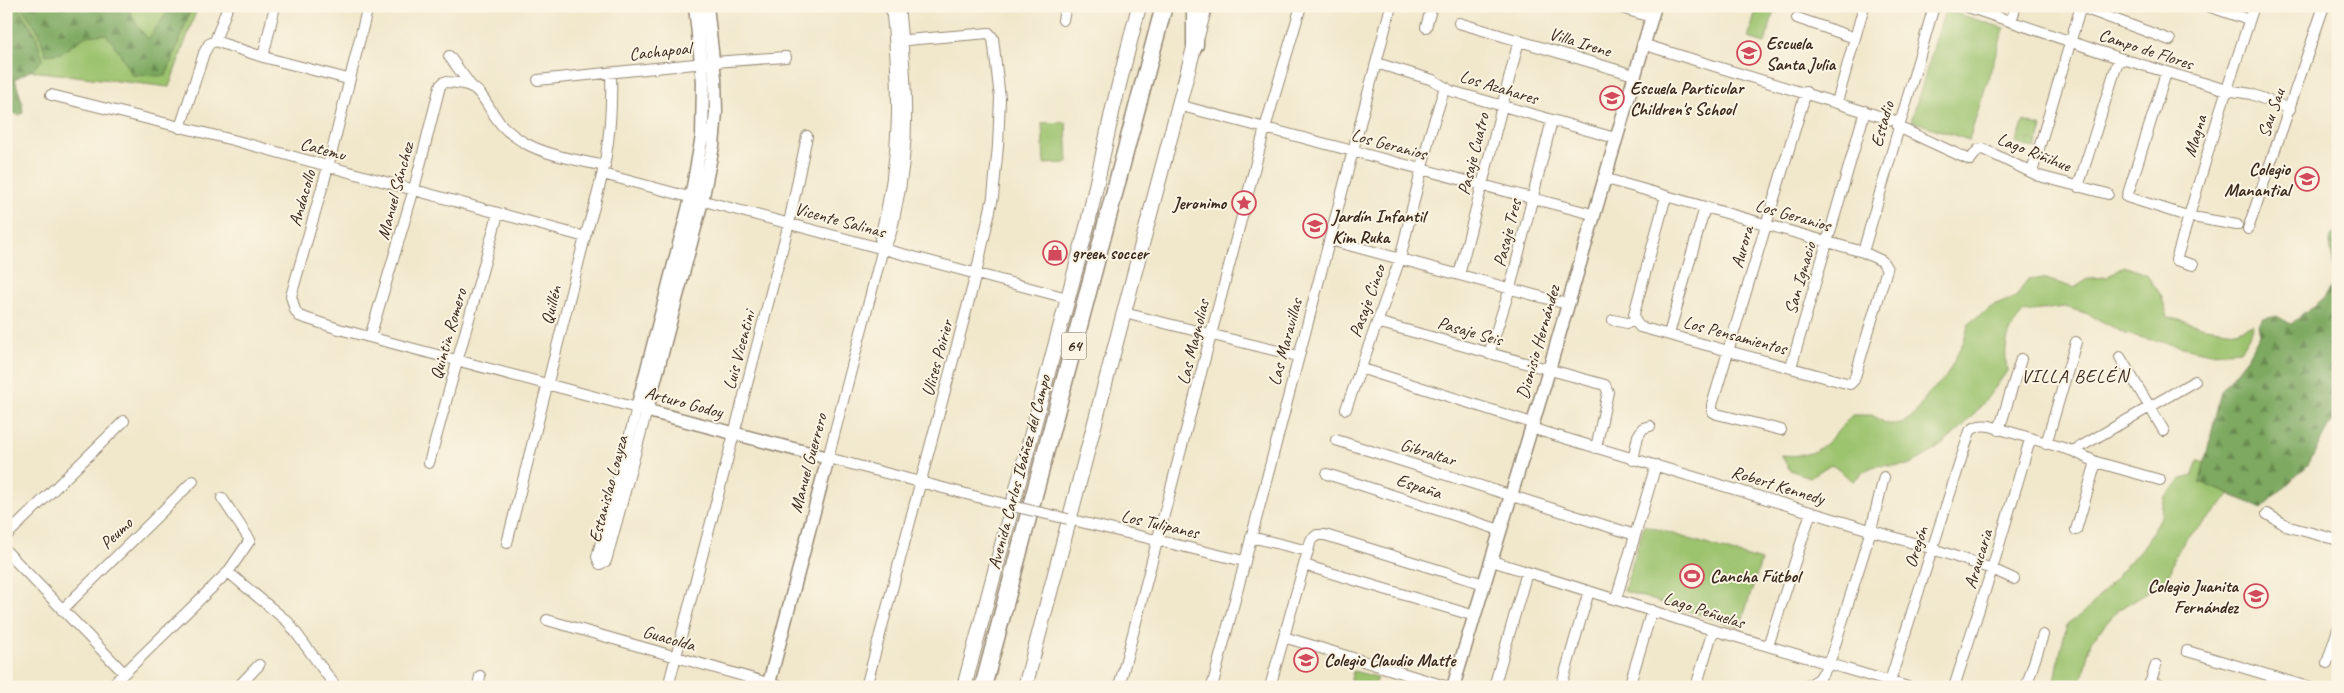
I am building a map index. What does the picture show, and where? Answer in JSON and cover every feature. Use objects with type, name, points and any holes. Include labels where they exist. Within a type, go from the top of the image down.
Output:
[{"type":"highway","name":"Avenida Carlos Ibáñez del Campo","points":[[983,687],[1164,6]]},
{"type":"highway","name":"Avenida Carlos Ibáñez del Campo","points":[[993,687],[1174,6]]},
{"type":"highway","points":[[1195,6],[1195,45]]},
{"type":"main road","name":"Avenida Carlos Ibáñez del Campo","points":[[964,687],[1088,223],[1113,108],[1139,6]]},
{"type":"main road","points":[[1025,687],[1178,105],[1206,6]]},
{"type":"street","points":[[180,128],[204,53],[209,44],[215,41],[228,6]]},
{"type":"street","points":[[263,57],[275,6]]},
{"type":"street","name":"Andacollo","points":[[295,310],[291,296],[328,167],[348,79],[368,6]]},
{"type":"street","name":"Estanislao Loayza","points":[[694,6],[707,62]]},
{"type":"street","name":"Estanislao Loayza","points":[[642,409],[597,556],[600,564],[606,561],[642,409],[697,200],[707,62],[707,6]]},
{"type":"street","name":"Manuel Guerrero","points":[[891,6],[899,40]]},
{"type":"street","name":"Manuel Guerrero","points":[[768,685],[883,248],[880,238],[894,171],[898,110],[899,6]]},
{"type":"street","points":[[1064,20],[1066,6]]},
{"type":"street","name":"Las Magnolias","points":[[1119,687],[1265,128],[1301,6]]},
{"type":"street","name":"Las Maravillas","points":[[1212,687],[1391,6]]},
{"type":"street","points":[[1426,26],[1432,6]]},
{"type":"street","points":[[1615,6],[1653,12]]},
{"type":"street","points":[[1837,102],[1864,6]]},
{"type":"street","name":"Estadio","points":[[1863,252],[1934,6]]},
{"type":"street","name":"Campo de Flores","points":[[1965,6],[2166,73],[2227,90],[2251,94],[2290,109]]},
{"type":"street","points":[[2011,21],[2016,6]]},
{"type":"street","points":[[2032,172],[2069,52],[2070,41],[2081,6],[2170,40]]},
{"type":"street","points":[[2208,6],[2249,20]]},
{"type":"street","name":"Magna","points":[[2193,265],[2176,260],[2187,216],[2254,6]]},
{"type":"street","name":"Sau Sau","points":[[2248,229],[2324,6]]},
{"type":"street","name":"Dionisio Hernández","points":[[1453,687],[1532,426],[1592,214],[1653,12]]},
{"type":"street","points":[[1797,18],[1855,38]]},
{"type":"street","name":"Villa Irene","points":[[1459,23],[1634,75]]},
{"type":"street","name":"Ulises Poirier","points":[[866,687],[976,274],[993,197],[998,146],[1000,98],[993,38],[989,33],[899,40]]},
{"type":"street","name":"Pasaje Cuatro","points":[[1458,275],[1519,40]]},
{"type":"street","points":[[215,41],[263,57],[348,79]]},
{"type":"street","name":"Lago Riñihue","points":[[1642,44],[1865,111],[1899,124],[1970,160],[1978,150],[1983,149],[2032,172],[2078,187],[2108,194]]},
{"type":"street","points":[[449,56],[474,88]]},
{"type":"street","name":"Cachapoal","points":[[538,80],[707,62],[786,57]]},
{"type":"street","points":[[2078,187],[2119,58]]},
{"type":"street","name":"Los Azahares","points":[[1376,63],[1433,80],[1452,91],[1615,138]]},
{"type":"street","name":"Quillén","points":[[507,543],[585,236],[604,170],[612,112],[611,73]]},
{"type":"street","points":[[2166,73],[2127,197],[2187,216],[2238,225]]},
{"type":"street","name":"Manuel Sánchez","points":[[370,338],[414,189],[440,86],[448,82],[474,88]]},
{"type":"street","name":"Pasaje Cinco","points":[[1346,409],[1400,259],[1430,134],[1445,87]]},
{"type":"street","name":"Vicente Salinas","points":[[474,88],[480,92],[507,132],[544,151],[697,200],[1067,298]]},
{"type":"street","name":"Aurora","points":[[1780,430],[1717,414],[1712,411],[1806,92]]},
{"type":"street","name":"Catemu","points":[[51,95],[414,189],[498,214],[585,236]]},
{"type":"street","name":"Los Geranios","points":[[1178,105],[1592,214]]},
{"type":"street","name":"San Ignacio","points":[[1791,367],[1865,111]]},
{"type":"street","name":"Pasaje Tres","points":[[1489,354],[1510,288],[1552,120]]},
{"type":"street","name":"Luis Vicentini","points":[[668,687],[789,223],[807,136]]},
{"type":"street","name":"Los Geranios","points":[[1603,178],[1863,252],[1886,264],[1887,269],[1854,380],[1850,384]]},
{"type":"street","points":[[1635,322],[1634,314],[1666,196]]},
{"type":"street","points":[[1669,334],[1704,207]]},
{"type":"street","name":"Quintin Romero","points":[[429,463],[498,214]]},
{"type":"street","points":[[1330,240],[1568,304]]},
{"type":"street","name":"Arturo Godoy","points":[[295,310],[299,316],[370,338],[734,433],[920,484],[1068,519]]},
{"type":"street","points":[[1124,313],[1298,356]]},
{"type":"street","name":"Los Pensamientos","points":[[1613,320],[1627,324],[1635,322],[1640,327],[1850,384]]},
{"type":"street","name":"Pasaje Seis","points":[[1377,322],[1601,384],[1607,388],[1608,392],[1596,448]]},
{"type":"street","points":[[2046,444],[2076,342]]},
{"type":"street","points":[[2120,357],[2164,431]]},
{"type":"street","points":[[2022,358],[1999,430],[2073,451],[2096,462],[2160,480]]},
{"type":"street","name":"Robert Kennedy","points":[[1360,368],[1633,460],[1656,465],[1933,549],[1992,569],[2014,579]]},
{"type":"street","points":[[2073,451],[2195,381]]},
{"type":"street","points":[[6,536],[124,422]]},
{"type":"street","points":[[1633,460],[1638,436],[1643,428],[1650,426]]},
{"type":"street","name":"Oregón","points":[[1890,681],[1970,431],[1978,426],[1990,426],[1999,430]]},
{"type":"street","name":"Gibraltar","points":[[1336,440],[1635,535]]},
{"type":"street","name":"Araucaria","points":[[1954,687],[1992,569],[2030,440]]},
{"type":"street","points":[[2076,530],[2096,462]]},
{"type":"street","points":[[1616,599],[1656,465]]},
{"type":"street","name":"España","points":[[1327,474],[1500,530]]},
{"type":"street","points":[[1806,687],[1819,679],[1829,664],[1871,530],[1884,477]]},
{"type":"street","name":"Peumo","points":[[62,610],[193,481]]},
{"type":"street","points":[[110,687],[228,572],[250,540],[222,498]]},
{"type":"street","points":[[1768,646],[1811,512]]},
{"type":"street","points":[[2267,514],[2289,527],[2338,540]]},
{"type":"street","name":"Los Tulipanes","points":[[1068,519],[1159,539],[1244,561]]},
{"type":"street","points":[[1270,687],[1311,540],[1317,535],[1325,535],[1484,584]]},
{"type":"street","points":[[1251,537],[1308,551]]},
{"type":"street","points":[[6,551],[124,673]]},
{"type":"street","name":"Lago Peñuelas","points":[[1492,561],[1713,630],[1908,687]]},
{"type":"street","points":[[1304,566],[1475,616]]},
{"type":"street","points":[[228,572],[288,622],[336,687]]},
{"type":"street","points":[[1494,687],[1527,572]]},
{"type":"street","points":[[1561,687],[1589,591]]},
{"type":"street","points":[[1629,687],[1652,610]]},
{"type":"street","name":"Guacolda","points":[[548,620],[768,685],[782,687]]},
{"type":"street","points":[[2327,663],[2338,629]]},
{"type":"street","points":[[1696,687],[1713,630]]},
{"type":"street","points":[[2026,687],[2043,635]]},
{"type":"street","points":[[1284,637],[1448,687]]},
{"type":"street","points":[[2187,651],[2305,686]]},
{"type":"street","points":[[238,687],[259,665]]},
{"type":"street","points":[[2156,665],[2150,685],[2165,687]]},
{"type":"street","points":[[478,687],[480,676]]},
{"type":"green space","points":[[6,6],[198,6],[169,87],[6,68]]},
{"type":"green space","points":[[6,6],[17,6],[35,33],[43,59],[33,69],[15,79],[22,102],[23,113],[19,115],[6,111]]},
{"type":"green space","points":[[21,6],[127,6],[138,27],[148,39],[172,6],[192,6],[166,76],[132,75],[106,34],[86,36],[61,53],[46,55],[38,31]]},
{"type":"green space","points":[[1757,6],[1775,7],[1765,43],[1748,38]]},
{"type":"green space","points":[[1945,10],[2004,28],[1969,140],[1911,121]]},
{"type":"green space","points":[[2024,121],[2042,127],[2035,149],[2016,143]]},
{"type":"green space","points":[[1066,122],[1068,163],[1044,164],[1042,123]]},
{"type":"green space","points":[[2338,230],[2338,418],[2328,427],[2308,465],[2262,508],[2200,482],[2221,391],[2247,358],[2260,334],[2258,325],[2263,319],[2277,316],[2291,324],[2324,298],[2336,281],[2329,238]]},
{"type":"green space","points":[[2124,266],[2146,274],[2161,295],[2168,317],[2205,327],[2236,331],[2253,324],[2249,336],[2240,351],[2210,353],[2126,334],[2088,314],[2065,307],[2024,312],[2010,332],[2006,346],[2007,371],[1976,412],[1952,436],[1925,456],[1910,464],[1872,467],[1853,481],[1831,464],[1810,477],[1790,470],[1781,455],[1806,454],[1815,451],[1830,440],[1852,415],[1872,415],[1887,424],[1902,424],[1915,414],[1928,394],[1946,377],[1964,341],[1969,323],[1993,306],[2016,297],[2027,280],[2043,278],[2074,288],[2090,278],[2107,277]]},
{"type":"green space","points":[[2198,460],[2215,468],[2235,487],[2210,518],[2189,535],[2175,555],[2168,579],[2118,610],[2091,641],[2080,687],[2054,687],[2067,625],[2089,608],[2146,543],[2161,516],[2165,496],[2182,479],[2192,476]]},
{"type":"green space","name":"Cancha Fútbol","points":[[1644,525],[1761,561],[1740,627],[1624,591]]},
{"type":"green space","points":[[1353,671],[1377,677],[1374,687],[1349,687]]},
{"type":"place","name":"Escuela Santa Julia","points":[[1749,53]]},
{"type":"place","name":"Escuela Particular Children's School","points":[[1612,98]]},
{"type":"place","name":"Colegio Manantial","points":[[2307,179]]},
{"type":"place","name":"Jeronimo","points":[[1244,203]]},
{"type":"place","name":"Jardín Infantil Kim Ruka","points":[[1315,226]]},
{"type":"place","name":"green soccer","points":[[1055,253]]},
{"type":"place","name":"Cancha Fútbol","points":[[1692,576]]},
{"type":"place","name":"Colegio Juanita Fernández","points":[[2256,596]]},
{"type":"place","name":"Colegio Claudio Matte","points":[[1306,660]]},
{"type":"district","name":"VILLA BELÉN","points":[[2075,376]]}]
